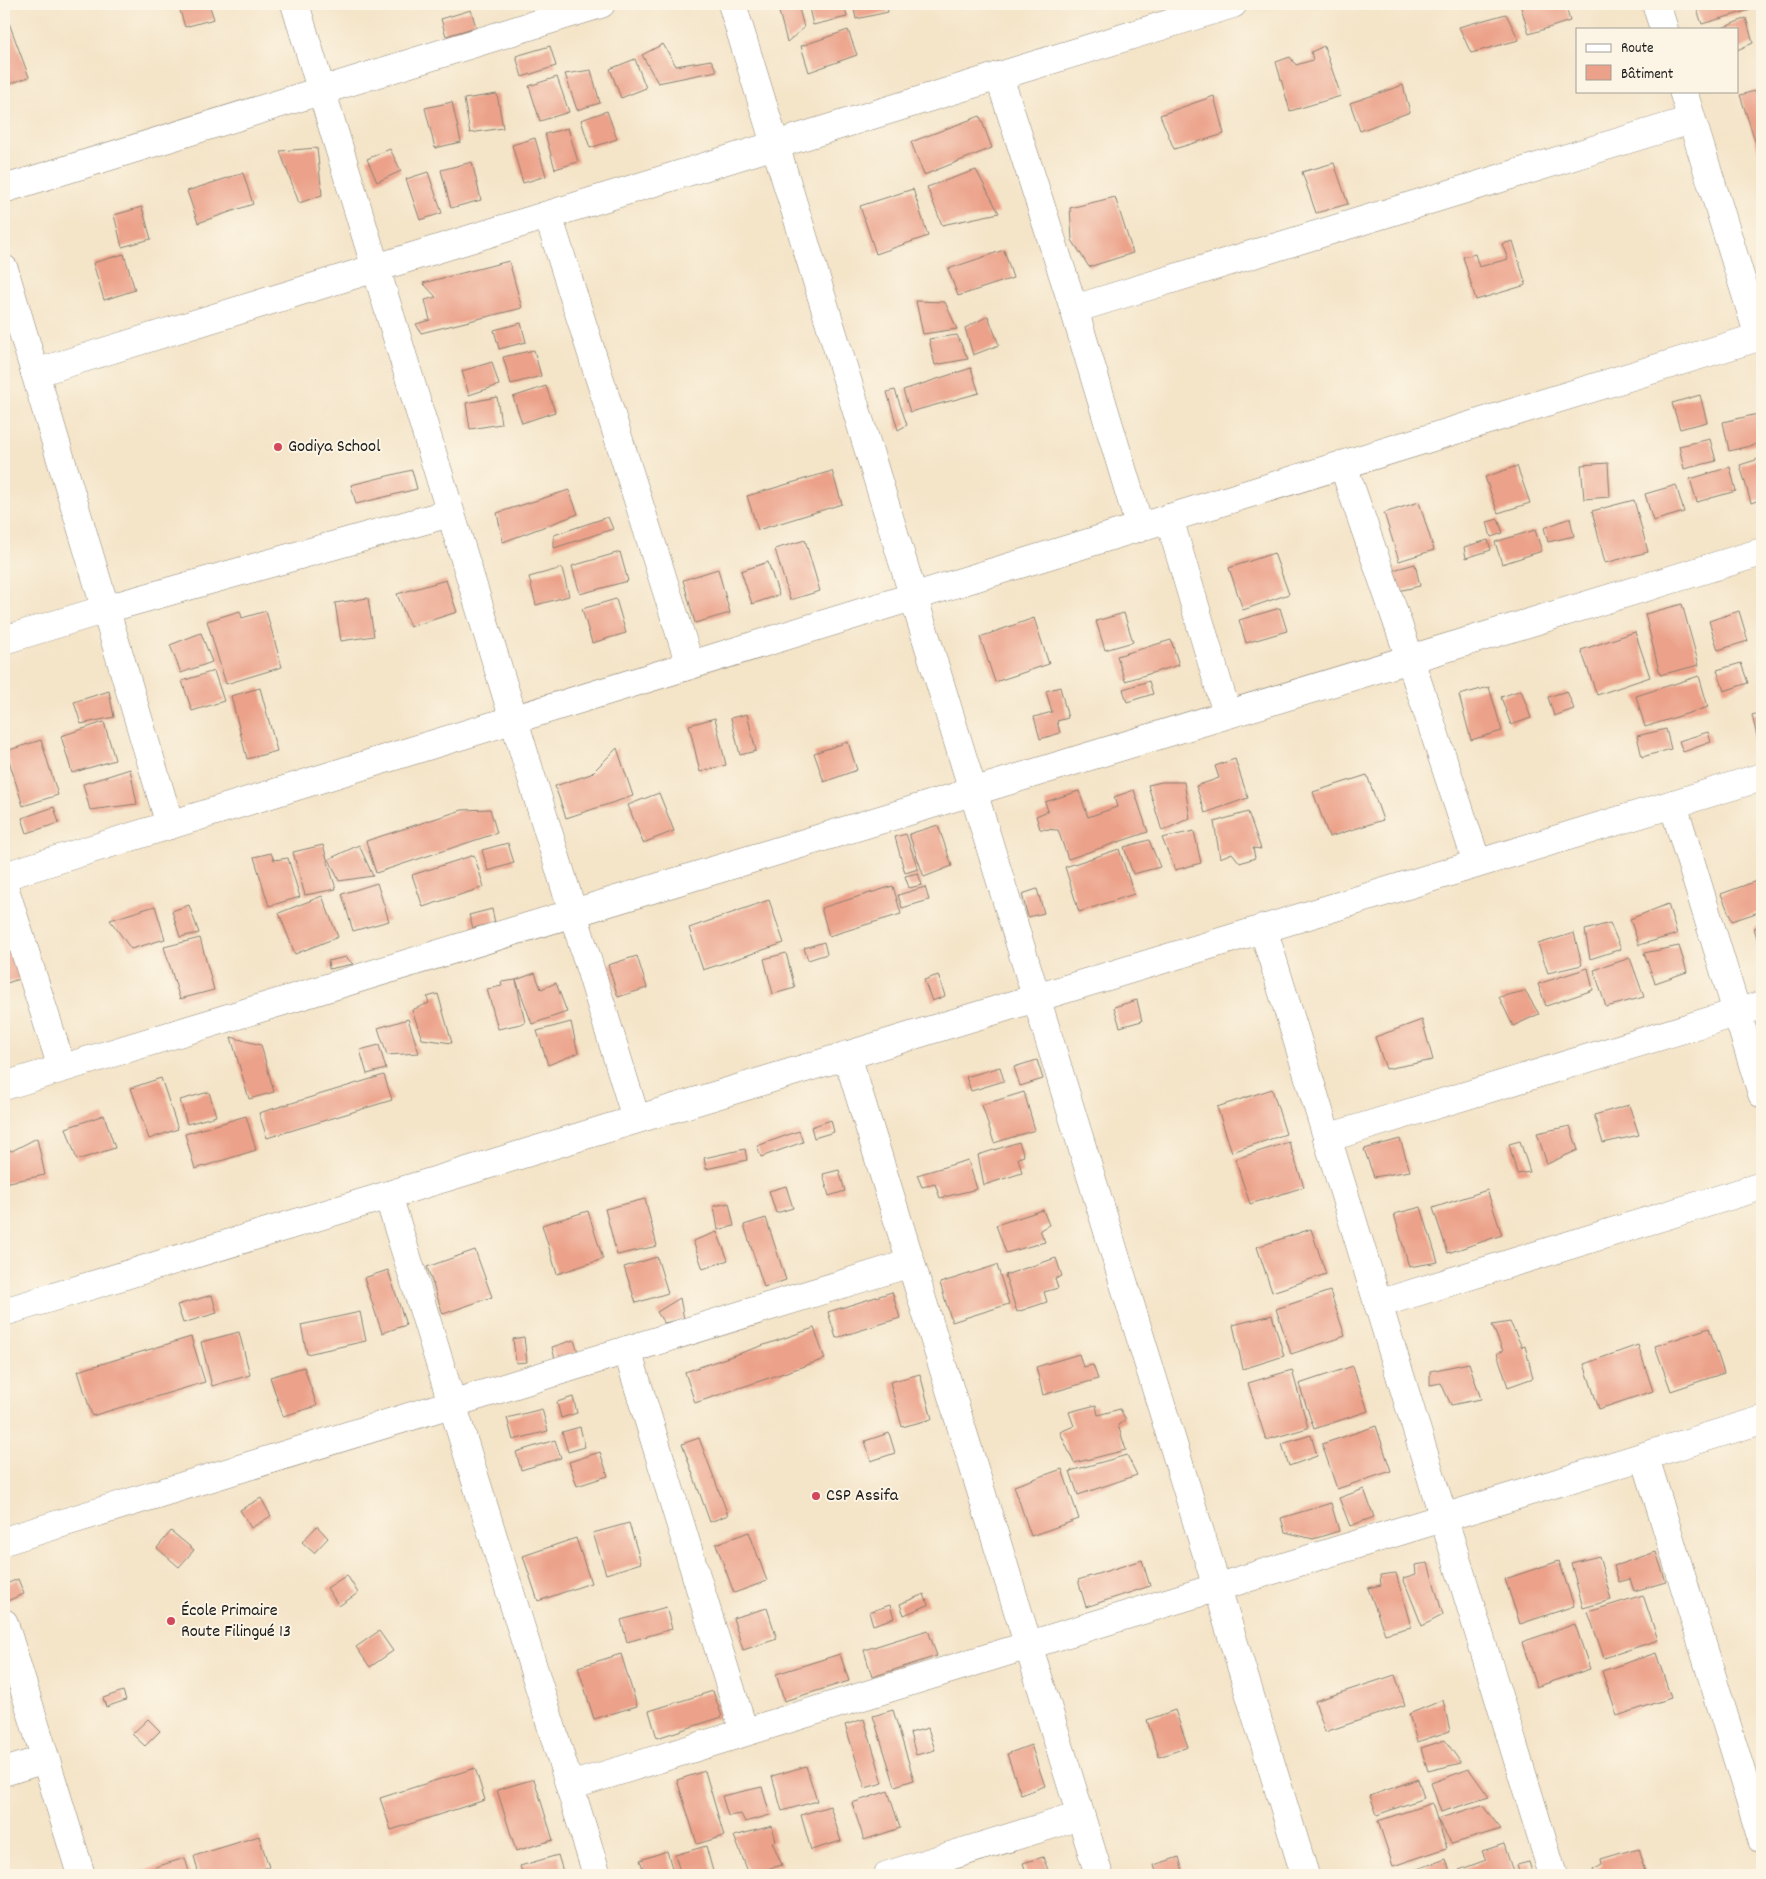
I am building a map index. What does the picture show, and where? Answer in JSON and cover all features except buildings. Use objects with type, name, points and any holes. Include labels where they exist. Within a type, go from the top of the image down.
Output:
[{"type":"street","points":[[294,4],[636,1119]]},
{"type":"street","points":[[4,189],[601,4]]},
{"type":"street","points":[[732,4],[1305,1875]]},
{"type":"street","points":[[35,373],[1233,4]]},
{"type":"street","points":[[1656,4],[1664,28]]},
{"type":"street","points":[[999,76],[1074,309],[1140,528]]},
{"type":"street","points":[[4,876],[1761,337],[1683,92]]},
{"type":"street","points":[[1074,309],[1691,120]]},
{"type":"street","points":[[548,214],[690,665]]},
{"type":"street","points":[[4,269],[170,825]]},
{"type":"street","points":[[1343,465],[1410,659],[1477,864]]},
{"type":"street","points":[[4,640],[106,609],[450,512]]},
{"type":"street","points":[[1169,518],[1227,714]]},
{"type":"street","points":[[4,1086],[1762,552]]},
{"type":"street","points":[[4,1312],[1762,777]]},
{"type":"street","points":[[1673,804],[1750,1009],[1762,1094]]},
{"type":"street","points":[[4,886],[62,1068]]},
{"type":"street","points":[[1263,928],[1553,1875]]},
{"type":"street","points":[[1327,1138],[1750,1009]]},
{"type":"street","points":[[847,1055],[1098,1875]]},
{"type":"street","points":[[1378,1304],[1762,1186]]},
{"type":"street","points":[[388,1195],[597,1875]]},
{"type":"street","points":[[4,1542],[911,1263]]},
{"type":"street","points":[[627,1350],[744,1732]]},
{"type":"street","points":[[570,1786],[1762,1420]]},
{"type":"street","points":[[1645,1457],[1762,1840]]},
{"type":"street","points":[[4,1623],[81,1875]]},
{"type":"street","points":[[4,1772],[45,1759]]},
{"type":"street","points":[[888,1875],[1080,1816]]},
{"type":"place","name":"Godiya School","points":[[278,447]]},
{"type":"place","name":"CSP Assifa","points":[[816,1496]]},
{"type":"place","name":"École Primaire Route Filingué 13","points":[[171,1621]]}]
